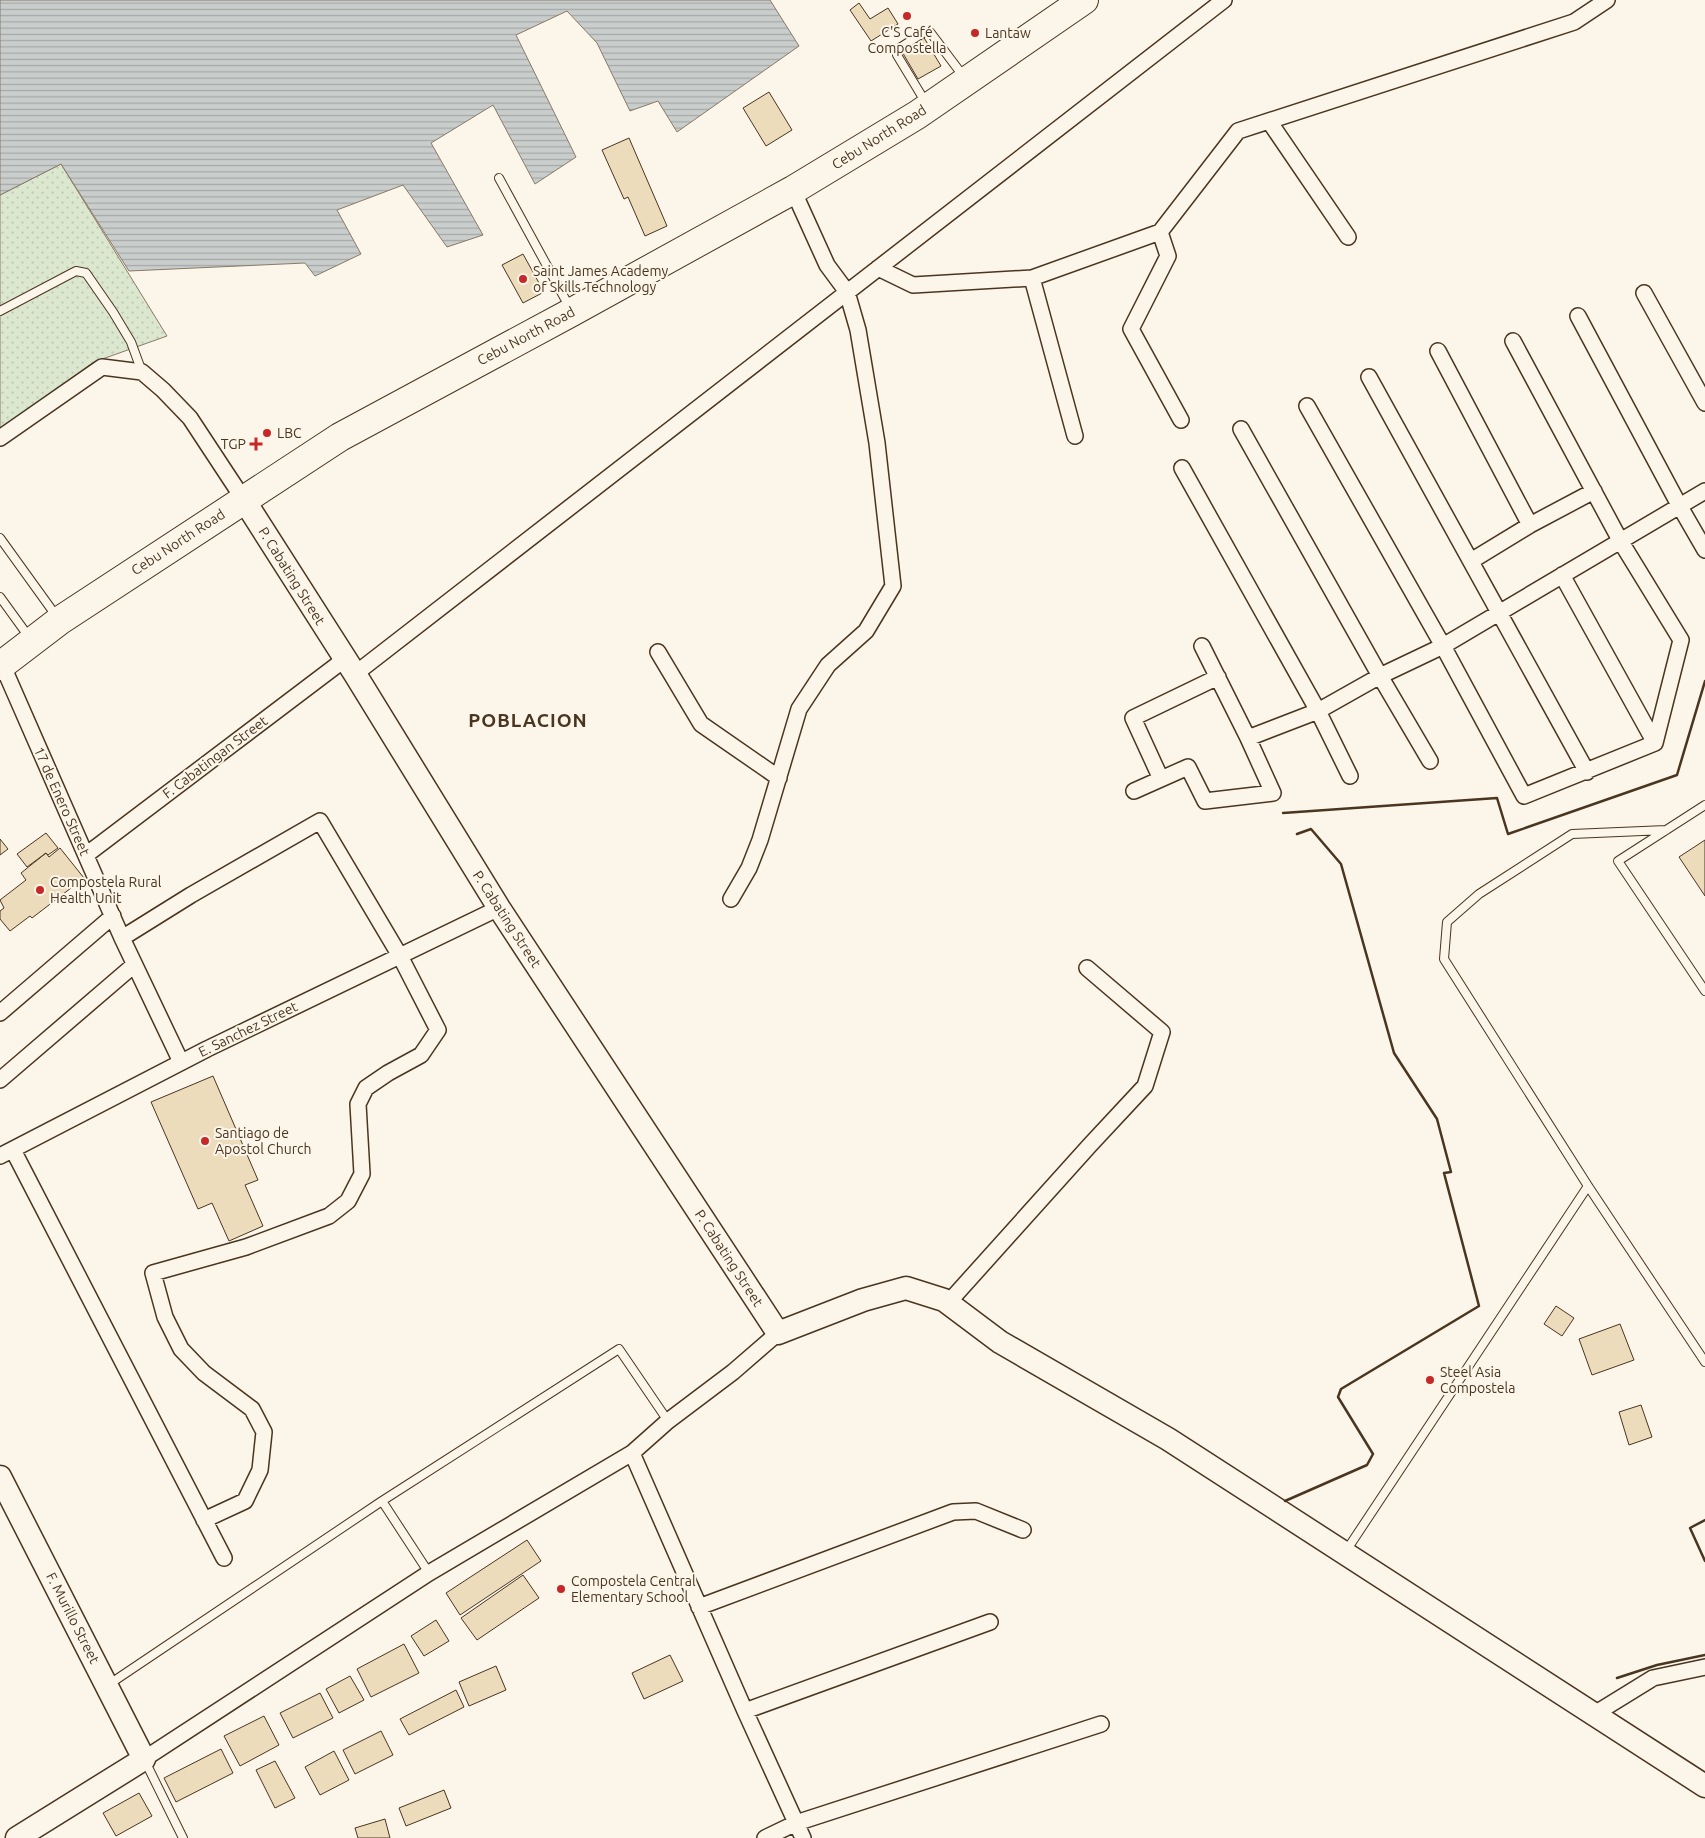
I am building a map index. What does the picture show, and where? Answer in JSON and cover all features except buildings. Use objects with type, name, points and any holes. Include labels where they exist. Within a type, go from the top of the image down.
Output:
[{"type":"highway","name":"Cebu North Road","points":[[1,665],[59,621],[340,437],[572,312],[792,190],[928,107],[1084,0]]},
{"type":"street","name":"F. Cabatingan Street","points":[[86,855],[350,666],[847,292],[1224,0]]},
{"type":"street","points":[[878,268],[914,285],[1032,278],[1160,232],[1238,131],[1574,22],[1607,0]]},
{"type":"street","points":[[1269,120],[1348,237]]},
{"type":"street","points":[[731,899],[752,861],[760,840],[800,708],[828,665],[866,631],[893,586],[877,443],[858,330],[847,292],[827,265],[792,190]]},
{"type":"street","points":[[1160,232],[1168,256],[1131,329],[1181,420]]},
{"type":"street","points":[[1032,278],[1075,436]]},
{"type":"street","points":[[1644,293],[1705,403]]},
{"type":"street","points":[[1578,316],[1705,550]]},
{"type":"street","points":[[1513,341],[1621,542],[1680,640],[1654,743]]},
{"type":"street","points":[[1438,351],[1530,525]]},
{"type":"street","points":[[0,438],[102,367],[142,372],[163,390],[190,418],[244,500]]},
{"type":"street","points":[[1369,377],[1587,772]]},
{"type":"street","points":[[1307,406],[1443,646],[1524,796],[1587,772],[1654,743]]},
{"type":"street","points":[[1241,429],[1430,761]]},
{"type":"street","points":[[1182,468],[1318,712],[1350,776]]},
{"type":"street","points":[[1471,561],[1530,525],[1594,490]]},
{"type":"street","points":[[1248,738],[1318,712],[1380,676],[1443,646],[1705,491]]},
{"type":"street","name":"P. Cabating Street","points":[[244,500],[350,666],[499,908],[778,1333]]},
{"type":"street","points":[[1562,575],[1654,743]]},
{"type":"street","points":[[1134,792],[1188,767],[1205,801],[1272,794],[1248,738],[1202,646]]},
{"type":"street","points":[[658,652],[702,724],[779,778]]},
{"type":"street","name":"17 de Enero Street","points":[[1,665],[134,965],[182,1062]]},
{"type":"street","points":[[1161,779],[1134,718],[1218,677]]},
{"type":"street","points":[[122,938],[191,894],[320,821],[400,956],[438,1030],[422,1055],[388,1073],[366,1088],[358,1104],[362,1174],[348,1201],[329,1216],[246,1247],[153,1273],[165,1317],[181,1349],[204,1374],[252,1409],[264,1432],[260,1470],[245,1502],[204,1520]]},
{"type":"street","name":"E. Sanchez Street","points":[[4,1153],[182,1062],[499,908]]},
{"type":"street","points":[[0,1013],[113,916]]},
{"type":"street","points":[[0,1080],[134,965]]},
{"type":"street","points":[[948,1303],[1083,1152],[1145,1086],[1162,1032],[1087,968]]},
{"type":"street","points":[[4,1153],[224,1558]]},
{"type":"street","points":[[27,1835],[429,1573],[632,1454],[668,1421],[732,1372],[778,1333],[863,1300],[906,1288],[944,1300],[1000,1342],[1168,1439],[1705,1786]]},
{"type":"street","points":[[632,1454],[803,1838]]},
{"type":"street","name":"F. Murillo Street","points":[[0,1477],[144,1759]]},
{"type":"street","points":[[699,1607],[953,1512],[976,1511],[1023,1530]]},
{"type":"street","points":[[745,1711],[990,1622]]},
{"type":"street","points":[[1593,1714],[1653,1678],[1705,1667]]},
{"type":"street","points":[[765,1838],[796,1823],[1101,1724]]},
{"type":"lane","points":[[928,107],[896,55],[898,50],[926,31],[930,32],[967,81]]},
{"type":"lane","points":[[499,178],[572,312]]},
{"type":"lane","points":[[0,311],[76,271],[86,273],[131,342],[142,372]]},
{"type":"lane","points":[[0,538],[59,621]]},
{"type":"lane","points":[[0,597],[32,641]]},
{"type":"lane","points":[[1705,805],[1618,861],[1705,991]]},
{"type":"lane","points":[[1666,830],[1572,834],[1479,894],[1447,922],[1444,958],[1588,1186],[1705,1362]]},
{"type":"lane","points":[[1344,1554],[1588,1186]]},
{"type":"lane","points":[[107,1685],[382,1502],[619,1349],[668,1421]]},
{"type":"lane","points":[[382,1502],[429,1573]]},
{"type":"lane","points":[[144,1759],[183,1838]]},
{"type":"green space","points":[[61,164],[167,336],[94,362],[0,429],[0,195]]},
{"type":"shaded area","points":[[0,0],[770,0],[799,46],[677,132],[658,101],[630,111],[597,43],[567,11],[516,35],[576,157],[535,184],[493,105],[431,143],[483,235],[447,247],[403,185],[337,210],[361,254],[315,276],[305,263],[129,271],[61,164],[0,195]]},
{"type":"wall","points":[[1283,813],[1497,798],[1508,834],[1677,775],[1705,681]]},
{"type":"wall","points":[[1285,1501],[1367,1465],[1373,1454],[1338,1397],[1341,1389],[1479,1306],[1444,1173],[1451,1172],[1437,1119],[1394,1053],[1341,864],[1311,829],[1297,834]]},
{"type":"wall","points":[[1705,1520],[1690,1528],[1705,1561]]},
{"type":"wall","points":[[1617,1678],[1657,1665],[1705,1655]]},
{"type":"place","name":"C'S Café Compostella","points":[[907,16]]},
{"type":"place","name":"Lantaw","points":[[975,33]]},
{"type":"place","name":"Saint James Academy of Skills Technology","points":[[523,279]]},
{"type":"place","name":"LBC","points":[[267,433]]},
{"type":"place","name":"TGP","points":[[256,444]]},
{"type":"place","name":"Compostela Rural Health Unit","points":[[40,890]]},
{"type":"place","name":"Santiago de Apostol Church","points":[[205,1141]]},
{"type":"place","name":"Steel Asia Compostela","points":[[1430,1380]]},
{"type":"place","name":"Compostela Central Elementary School","points":[[561,1589]]},
{"type":"district","name":"POBLACION","points":[[528,720]]}]
